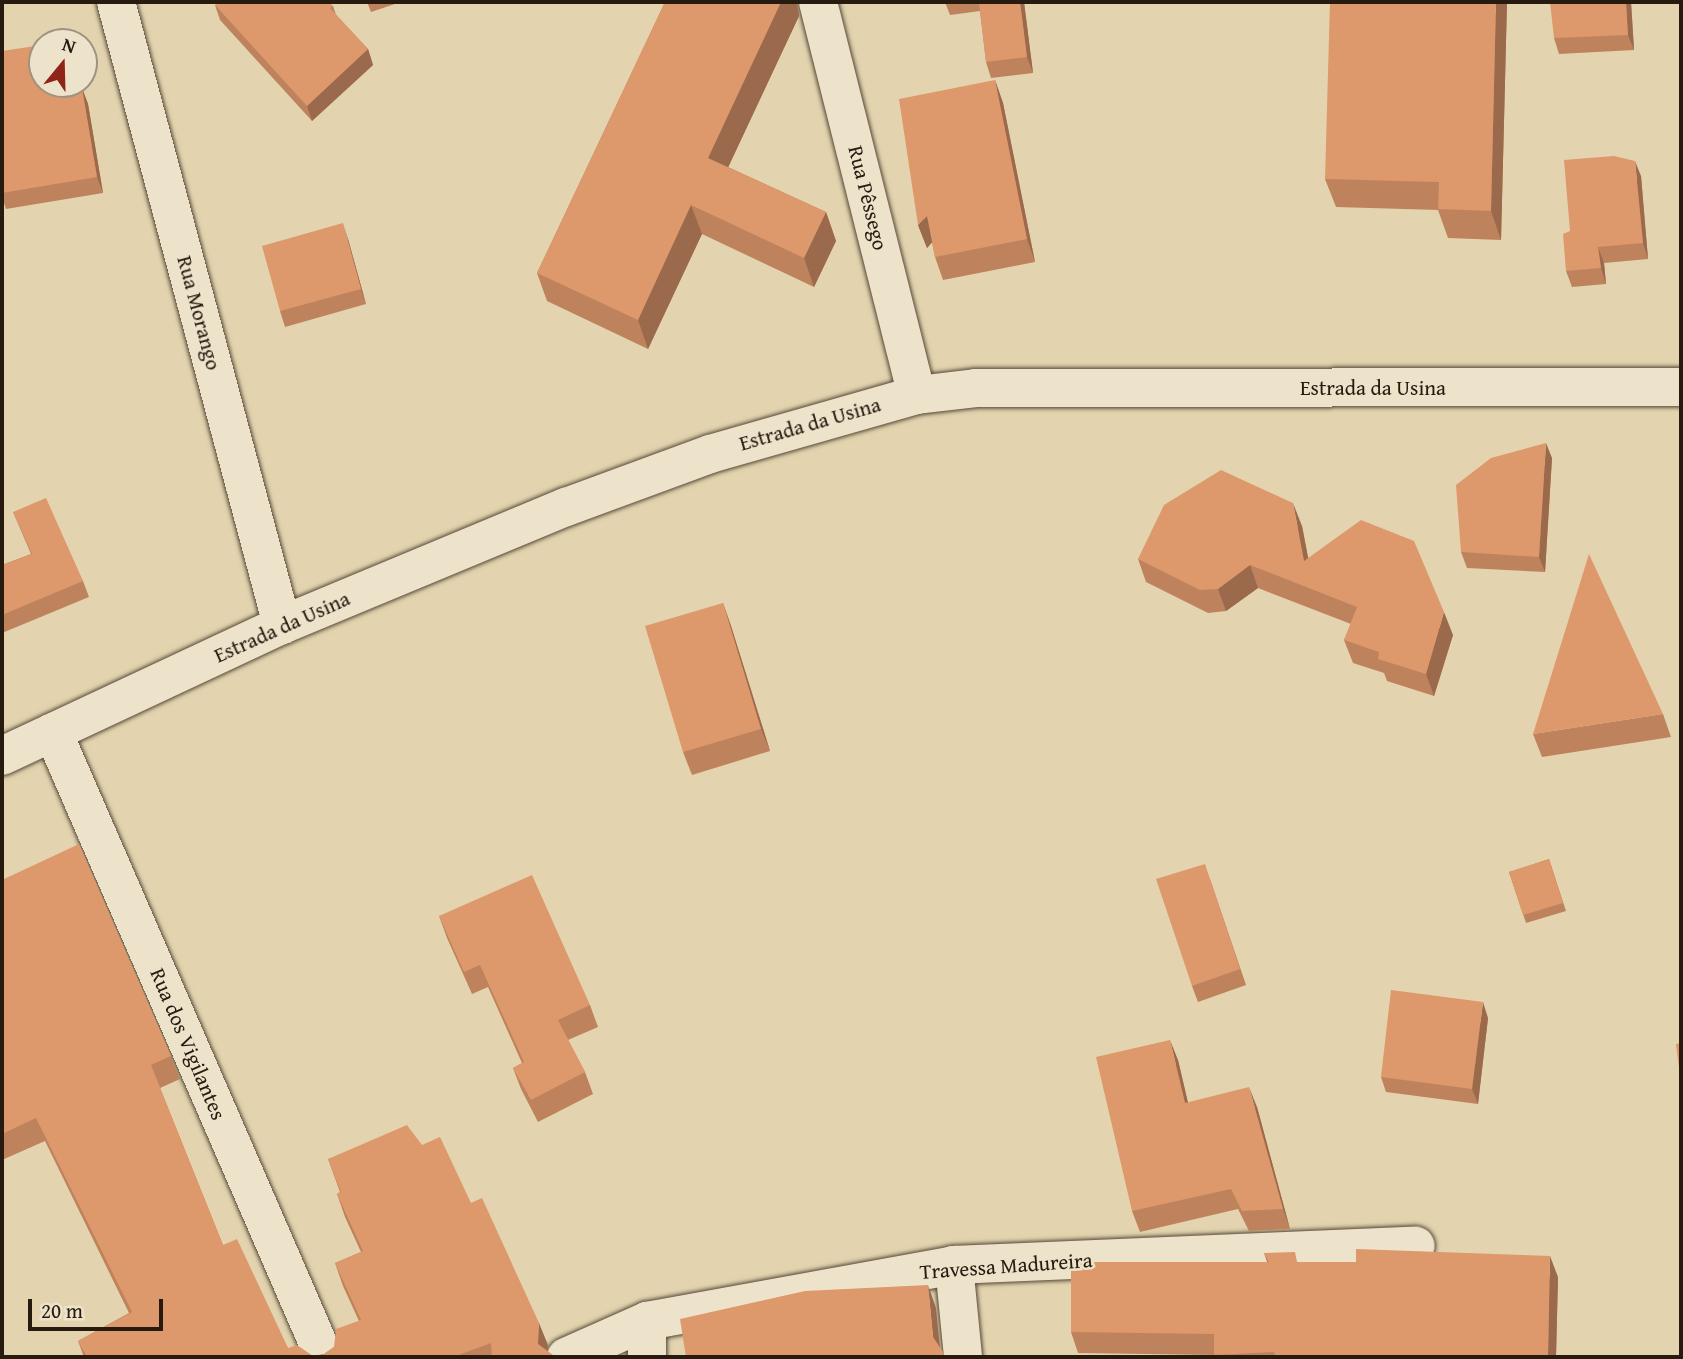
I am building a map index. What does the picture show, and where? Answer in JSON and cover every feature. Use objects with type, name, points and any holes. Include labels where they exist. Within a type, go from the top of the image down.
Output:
[{"type":"street","name":"Rua Morango","points":[[116,2],[282,625]]},
{"type":"street","name":"Rua Pêssego","points":[[818,2],[917,395]]},
{"type":"street","name":"Estrada da Usina","points":[[2,756],[282,625],[566,507],[697,459],[917,395],[976,388],[1681,387]]},
{"type":"street","name":"Rua dos Vigilantes","points":[[53,732],[324,1357]]},
{"type":"street","name":"Travessa Madureira","points":[[566,1357],[954,1265],[1416,1247]]},
{"type":"street","points":[[954,1265],[963,1357]]},
{"type":"building","points":[[218,2],[329,2],[333,6],[330,8],[368,49],[307,106],[215,5]]},
{"type":"building","points":[[665,2],[781,2],[708,158],[826,212],[804,258],[691,205],[638,320],[537,273]]},
{"type":"building","points":[[979,2],[1020,2],[1027,57],[986,62]]},
{"type":"building","points":[[1330,2],[1496,2],[1491,211],[1438,209],[1439,182],[1325,179]]},
{"type":"building","points":[[1550,2],[1626,2],[1628,35],[1554,38]]},
{"type":"building","points":[[28,47],[28,98],[84,98],[97,177],[2,193],[2,51]]},
{"type":"building","points":[[995,80],[1027,239],[935,257],[927,216],[918,225],[899,99]]},
{"type":"building","points":[[1614,156],[1635,161],[1643,243],[1598,247],[1601,268],[1566,271],[1563,234],[1570,231],[1564,160]]},
{"type":"building","points":[[343,223],[361,289],[280,311],[262,246]]},
{"type":"building","points":[[1546,443],[1539,557],[1461,552],[1456,485],[1491,458]]},
{"type":"building","points":[[1221,470],[1293,503],[1304,561],[1361,520],[1414,541],[1444,612],[1426,674],[1378,659],[1379,652],[1344,640],[1357,607],[1250,565],[1218,589],[1200,590],[1138,559],[1164,505]]},
{"type":"building","points":[[46,498],[83,581],[2,615],[2,565],[32,554],[13,512]]},
{"type":"building","points":[[1589,554],[1663,714],[1533,734]]},
{"type":"building","points":[[723,603],[761,729],[683,752],[645,626]]},
{"type":"building","points":[[79,844],[171,1056],[151,1065],[223,1245],[237,1239],[288,1348],[297,1345],[313,1356],[324,1354],[334,1347],[336,1329],[361,1320],[335,1263],[363,1251],[337,1194],[341,1192],[328,1159],[407,1125],[422,1145],[440,1137],[471,1203],[482,1198],[539,1323],[538,1344],[554,1357],[492,1357],[491,1343],[453,1357],[87,1357],[78,1341],[132,1312],[36,1118],[2,1134],[2,880]]},
{"type":"building","points":[[1549,859],[1563,903],[1523,915],[1509,872]]},
{"type":"building","points":[[1205,864],[1240,969],[1192,986],[1156,879]]},
{"type":"building","points":[[532,875],[590,1005],[558,1020],[585,1072],[531,1100],[513,1068],[524,1062],[480,965],[464,972],[439,916]]},
{"type":"building","points":[[1391,990],[1483,1002],[1472,1089],[1381,1077]]},
{"type":"building","points":[[1170,1040],[1185,1103],[1249,1087],[1283,1209],[1242,1211],[1231,1189],[1132,1211],[1096,1057]]},
{"type":"building","points":[[1681,1043],[1681,1084],[1676,1044]]},
{"type":"building","points":[[1356,1249],[1550,1256],[1548,1357],[1275,1357],[1274,1352],[1214,1355],[1214,1334],[1071,1332],[1071,1262],[1269,1262],[1264,1253],[1295,1252],[1297,1262],[1356,1262]]},
{"type":"building","points":[[928,1285],[933,1337],[944,1357],[686,1357],[680,1319],[805,1291]]}]
